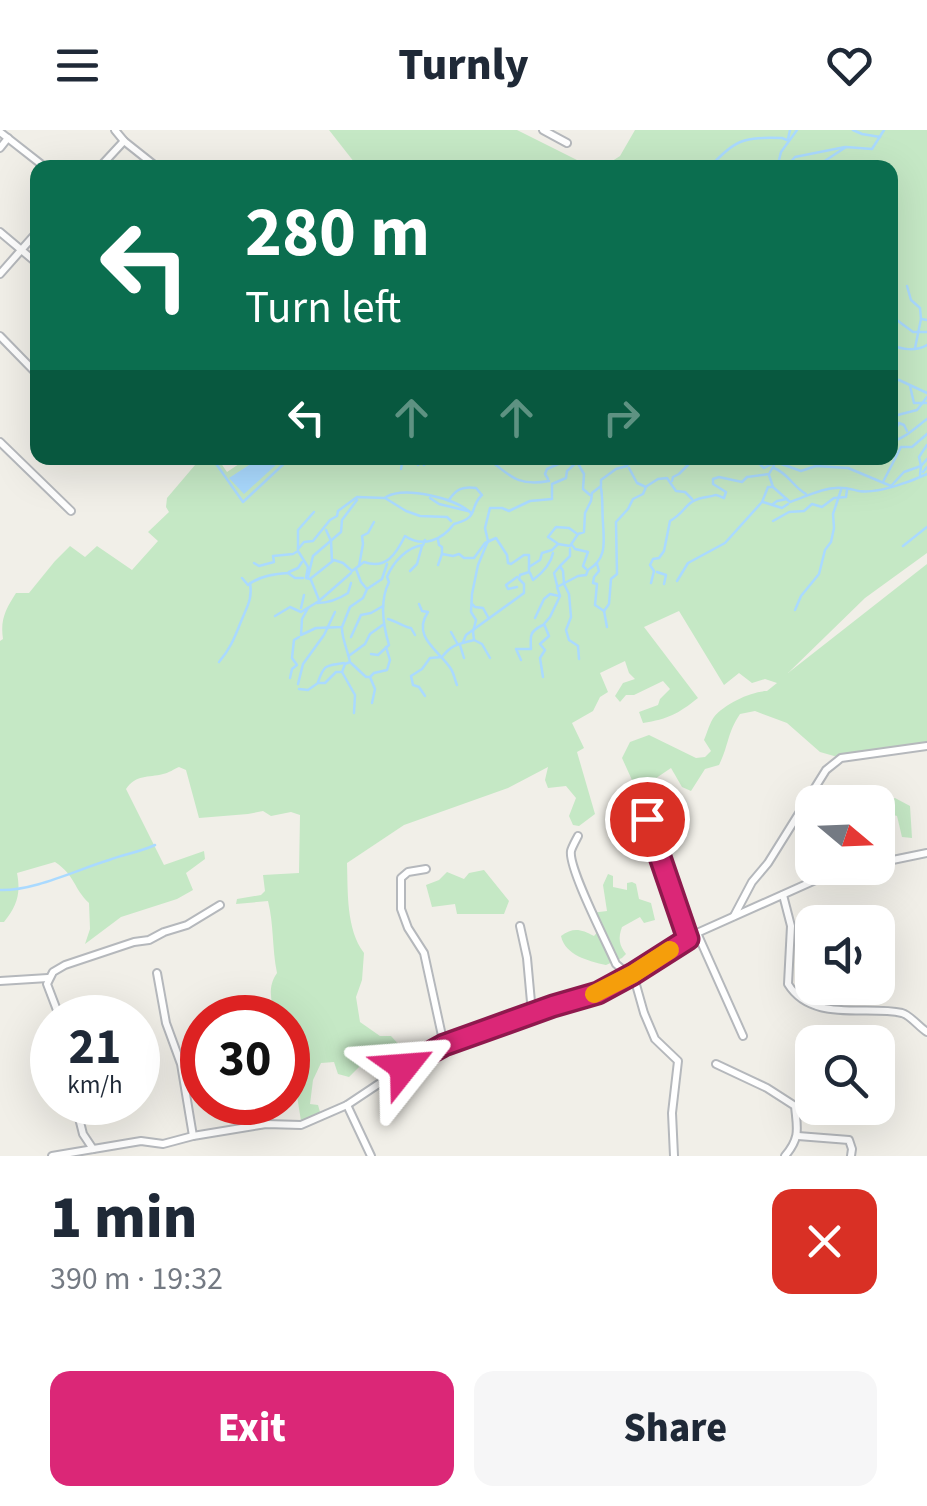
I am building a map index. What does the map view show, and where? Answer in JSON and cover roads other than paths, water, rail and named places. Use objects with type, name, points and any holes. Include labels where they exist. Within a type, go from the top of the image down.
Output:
[{"type":"street","points":[[115,130],[148,160]]},
{"type":"street","points":[[543,130],[567,143]]},
{"type":"street","points":[[0,132],[36,160]]},
{"type":"street","points":[[0,148],[8,138]]},
{"type":"street","points":[[106,160],[124,140]]},
{"type":"street","points":[[0,232],[30,256]]},
{"type":"street","points":[[0,274],[30,239]]},
{"type":"street","points":[[0,336],[30,367]]},
{"type":"street","points":[[0,442],[71,511]]},
{"type":"street","points":[[734,916],[826,770],[841,758],[927,746]]},
{"type":"street","points":[[647,819],[688,939]]},
{"type":"street","points":[[578,836],[571,859],[582,890],[616,964],[633,974]]},
{"type":"street","points":[[895,860],[927,853]]},
{"type":"street","points":[[426,869],[408,872],[401,878],[401,909],[424,953],[444,1045]]},
{"type":"street","points":[[52,1156],[141,1142],[163,1144],[266,1124],[300,1125],[348,1106],[444,1045],[598,993],[697,933],[805,885]]},
{"type":"street","points":[[783,895],[792,926],[788,984],[798,997],[842,1011],[906,1014],[927,1032]]},
{"type":"street","points":[[51,995],[48,978],[65,965],[150,940],[187,925],[220,904]]},
{"type":"street","points":[[520,926],[532,1013]]},
{"type":"street","points":[[697,933],[743,1036]]},
{"type":"street","points":[[157,973],[166,1023],[182,1064],[193,1136]]},
{"type":"street","points":[[633,974],[655,1039],[678,1060],[672,1113],[674,1156]]},
{"type":"street","points":[[0,981],[48,978]]},
{"type":"street","points":[[716,1064],[796,1106],[798,1136],[785,1156]]},
{"type":"street","points":[[348,1106],[371,1156]]},
{"type":"street","points":[[81,1125],[93,1149]]},
{"type":"street","points":[[798,1136],[849,1140],[851,1156]]},
{"type":"water","points":[[249,465],[276,465],[244,494],[229,478]]},
{"type":"waterway","points":[[788,139],[790,130]]},
{"type":"waterway","points":[[779,160],[797,130]]},
{"type":"waterway","points":[[853,130],[880,137]]},
{"type":"waterway","points":[[826,160],[846,147],[872,149],[884,130]]},
{"type":"waterway","points":[[717,160],[741,142],[758,138],[787,140]]},
{"type":"waterway","points":[[792,160],[845,147]]},
{"type":"waterway","points":[[907,286],[911,300],[920,308],[921,319]]},
{"type":"waterway","points":[[915,348],[921,319],[927,320]]},
{"type":"waterway","points":[[898,321],[913,332],[927,332]]},
{"type":"waterway","points":[[898,347],[927,345]]},
{"type":"waterway","points":[[898,380],[927,393]]},
{"type":"waterway","points":[[910,386],[914,403],[927,403]]},
{"type":"waterway","points":[[898,415],[917,410],[927,397]]},
{"type":"waterway","points":[[898,439],[927,419]]},
{"type":"waterway","points":[[898,425],[904,425],[907,431]]},
{"type":"waterway","points":[[898,453],[901,447],[912,447],[927,434]]},
{"type":"waterway","points":[[784,465],[801,471],[816,466],[848,468],[891,486],[904,472],[921,466],[919,457],[927,445]]},
{"type":"waterway","points":[[920,475],[927,459]]},
{"type":"waterway","points":[[217,465],[243,502],[283,465]]},
{"type":"waterway","points":[[401,469],[402,465]]},
{"type":"waterway","points":[[496,465],[521,481],[549,481]]},
{"type":"waterway","points":[[548,479],[547,469],[556,465]]},
{"type":"waterway","points":[[490,658],[482,644],[474,640],[476,620],[471,612],[478,565],[488,541],[485,528],[490,508],[509,511],[530,501],[552,499],[552,484],[566,478],[574,465]]},
{"type":"waterway","points":[[579,465],[584,474],[583,489],[590,495]]},
{"type":"waterway","points":[[442,554],[474,558],[485,543],[496,538],[508,563],[529,555],[529,567],[540,560],[542,553],[558,544],[570,546],[584,532],[592,493],[601,486],[601,480],[627,465]]},
{"type":"waterway","points":[[672,481],[688,465]]},
{"type":"waterway","points":[[761,465],[770,465]]},
{"type":"waterway","points":[[651,583],[654,571],[650,565],[664,551],[670,521],[694,501],[716,495],[724,498],[726,492],[713,484],[713,479],[742,482],[747,477],[769,474],[774,465]]},
{"type":"waterway","points":[[883,482],[892,465]]},
{"type":"waterway","points":[[923,472],[927,467]]},
{"type":"waterway","points":[[604,611],[609,604],[611,579],[617,574],[616,522],[646,487],[637,483],[629,468]]},
{"type":"waterway","points":[[774,468],[806,494]]},
{"type":"waterway","points":[[769,475],[773,487],[790,502],[829,489],[884,489],[927,474]]},
{"type":"waterway","points":[[647,486],[667,478],[676,491],[685,492],[692,499]]},
{"type":"waterway","points":[[677,581],[688,563],[725,543],[762,502],[768,487],[772,487]]},
{"type":"waterway","points":[[254,563],[259,566],[274,562],[273,556],[298,551],[308,567],[306,578],[310,579],[334,560],[352,571],[364,562],[378,564],[394,554],[405,536],[419,541],[444,534],[471,515],[482,495],[476,488],[464,488],[449,500]]},
{"type":"waterway","points":[[543,677],[540,658],[545,650],[540,644],[549,636],[544,624],[560,596],[557,587],[586,575],[603,550],[601,488]]},
{"type":"waterway","points":[[795,610],[819,574],[831,542],[833,514],[841,490]]},
{"type":"waterway","points":[[773,521],[789,512],[804,511],[812,504],[822,507],[834,498],[846,497],[847,490]]},
{"type":"waterway","points":[[386,497],[405,493],[430,495],[471,513]]},
{"type":"waterway","points":[[298,549],[304,542],[313,541],[338,511],[357,497],[385,498],[420,516],[447,517],[451,521]]},
{"type":"waterway","points":[[430,498],[468,511]]},
{"type":"waterway","points":[[773,504],[787,499]]},
{"type":"waterway","points":[[308,577],[313,556],[341,532],[342,520],[357,500]]},
{"type":"waterway","points":[[763,502],[782,508],[788,504]]},
{"type":"waterway","points":[[298,549],[298,530],[314,512]]},
{"type":"waterway","points":[[359,566],[362,536],[374,522]]},
{"type":"waterway","points":[[557,543],[548,537],[556,527],[576,533]]},
{"type":"waterway","points":[[903,546],[927,527]]},
{"type":"waterway","points":[[326,530],[332,561]]},
{"type":"waterway","points":[[371,654],[378,655],[389,645],[383,613],[387,577],[401,556],[423,545],[425,540]]},
{"type":"waterway","points":[[438,540],[442,547],[438,565]]},
{"type":"waterway","points":[[572,545],[588,552],[583,566],[586,569]]},
{"type":"waterway","points":[[410,571],[417,564],[422,546]]},
{"type":"waterway","points":[[570,549],[570,556],[560,566],[569,594],[571,617],[566,630],[569,640],[578,646],[579,659]]},
{"type":"waterway","points":[[530,573],[533,580],[548,565],[553,553]]},
{"type":"waterway","points":[[289,572],[302,562]]},
{"type":"waterway","points":[[308,608],[302,619],[301,635],[316,628],[342,627],[350,607],[382,579],[387,564]]},
{"type":"waterway","points":[[597,564],[599,571],[593,583],[597,584],[595,605],[604,611],[607,627]]},
{"type":"waterway","points":[[557,585],[554,573],[560,566]]},
{"type":"waterway","points":[[463,642],[466,635],[524,593],[524,584],[519,579],[529,572],[529,567]]},
{"type":"waterway","points":[[356,569],[366,588]]},
{"type":"waterway","points":[[657,572],[666,575],[664,584]]},
{"type":"waterway","points":[[275,616],[290,607],[301,612],[351,573]]},
{"type":"waterway","points":[[242,578],[248,585],[277,574],[303,578]]},
{"type":"waterway","points":[[517,577],[506,585],[508,589],[517,587]]},
{"type":"waterway","points":[[311,580],[319,600]]},
{"type":"waterway","points":[[219,662],[247,608],[250,583]]},
{"type":"waterway","points":[[317,603],[345,595],[351,583]]},
{"type":"waterway","points":[[535,618],[544,599],[550,594],[559,596]]},
{"type":"waterway","points":[[301,608],[304,595]]},
{"type":"waterway","points":[[419,604],[422,611],[428,612],[425,636],[451,669],[457,685]]},
{"type":"waterway","points":[[472,604],[483,608],[488,617]]},
{"type":"waterway","points":[[351,637],[361,615],[383,606]]},
{"type":"waterway","points":[[298,684],[303,664],[335,612]]},
{"type":"waterway","points":[[388,619],[411,628],[415,635]]},
{"type":"waterway","points":[[350,655],[384,624]]},
{"type":"waterway","points":[[521,660],[516,649],[531,649],[532,634],[543,625]]},
{"type":"waterway","points":[[342,629],[350,662],[342,672],[355,695],[354,713]]},
{"type":"waterway","points":[[451,632],[457,643]]},
{"type":"waterway","points":[[290,678],[297,665],[292,658],[294,640],[299,637]]},
{"type":"waterway","points":[[425,696],[413,685],[411,676],[430,658],[442,657],[453,647],[474,640]]},
{"type":"waterway","points":[[460,645],[464,658]]},
{"type":"waterway","points":[[371,676],[387,670],[390,660],[386,647]]},
{"type":"waterway","points":[[318,682],[328,666],[344,663]]},
{"type":"waterway","points":[[351,663],[370,677],[375,689],[372,703]]},
{"type":"waterway","points":[[299,689],[325,683],[340,672]]},
{"type":"waterway","points":[[0,890],[41,884],[155,845]]}]
